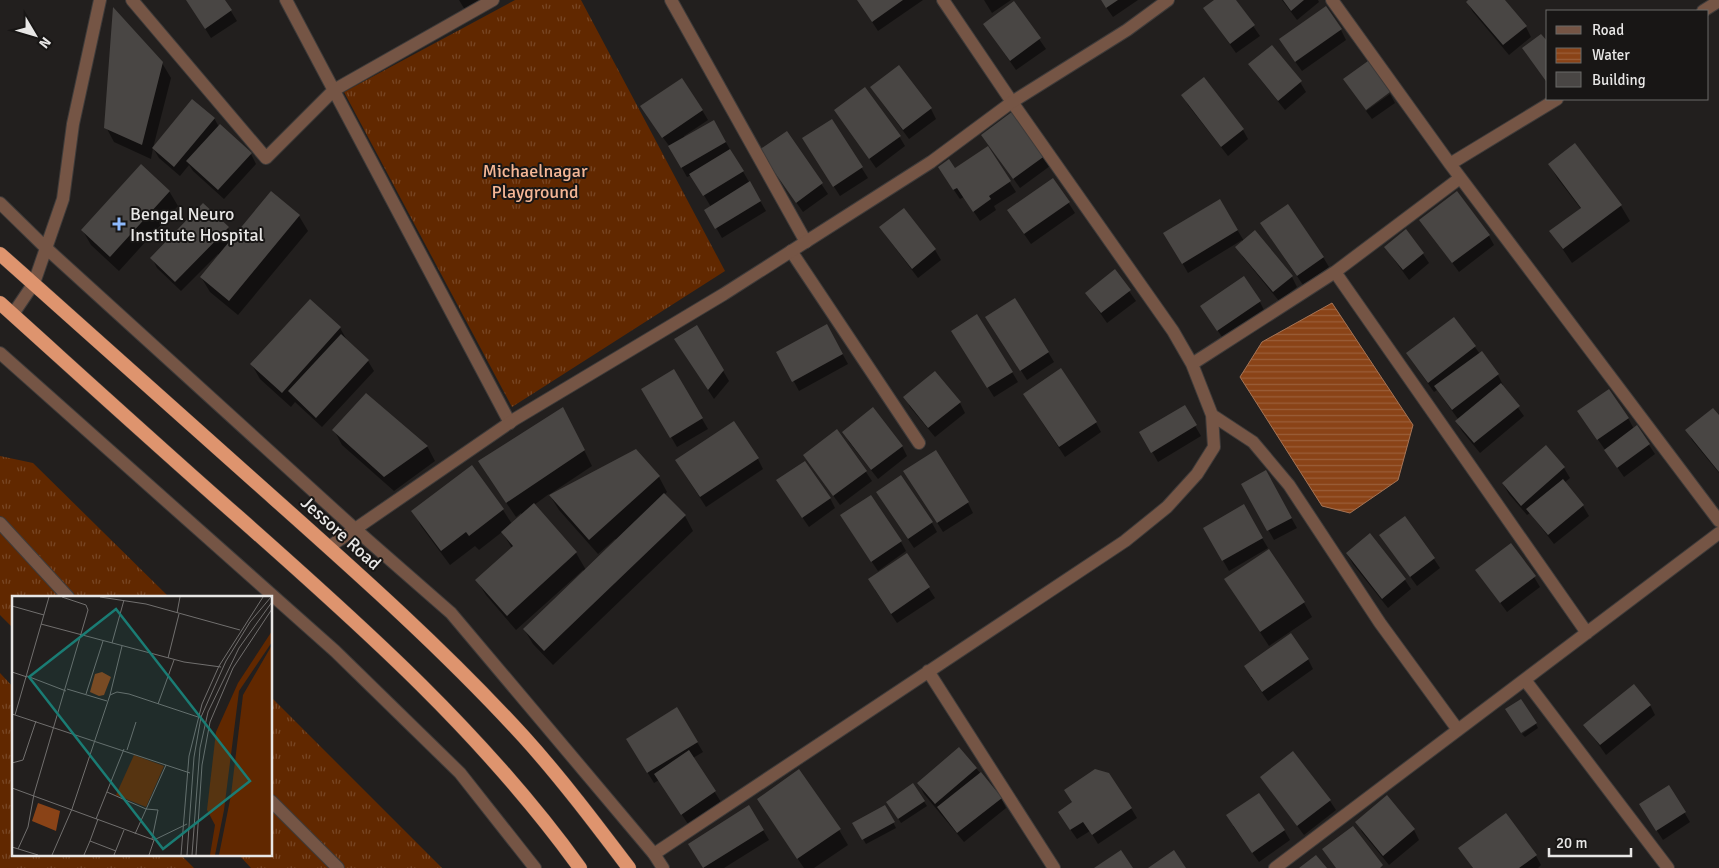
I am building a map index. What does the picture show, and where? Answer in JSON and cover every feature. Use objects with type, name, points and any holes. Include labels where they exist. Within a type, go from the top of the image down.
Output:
[{"type":"highway","name":"Jessore Road","points":[[0,254],[422,633],[478,688],[518,731],[587,813],[628,868]]},
{"type":"highway","points":[[0,303],[383,648],[453,717],[506,774],[550,826],[580,868]]},
{"type":"street","points":[[13,314],[34,283],[64,199],[73,124],[100,0]]},
{"type":"street","points":[[132,0],[266,158],[334,90],[493,0]]},
{"type":"street","points":[[286,0],[510,422]]},
{"type":"street","points":[[671,0],[806,242]]},
{"type":"street","points":[[654,854],[1125,541],[1167,507],[1197,474],[1214,447],[1212,415],[1192,364],[1173,331],[1012,102],[943,0]]},
{"type":"street","points":[[328,547],[510,422],[724,294],[931,162],[1012,102],[1127,30],[1168,0]]},
{"type":"street","points":[[1332,0],[1460,178],[1719,521]]},
{"type":"street","points":[[1705,10],[1719,2]]},
{"type":"street","points":[[1450,164],[1556,100]]},
{"type":"street","points":[[1192,364],[1335,272],[1460,178]]},
{"type":"street","points":[[0,203],[46,248],[355,529],[451,613],[654,854],[663,868]]},
{"type":"street","points":[[791,251],[919,443]]},
{"type":"street","points":[[1335,272],[1587,633]]},
{"type":"street","points":[[0,353],[335,650],[460,773],[535,868]]},
{"type":"street","points":[[1212,415],[1253,442],[1289,485],[1380,623],[1458,730]]},
{"type":"street","points":[[0,523],[67,596]]},
{"type":"street","points":[[1275,868],[1719,533]]},
{"type":"street","points":[[928,671],[1054,868]]},
{"type":"street","points":[[1525,680],[1668,868]]},
{"type":"street","points":[[272,802],[338,868]]},
{"type":"green space","name":"Michaelnagar Playground","points":[[515,0],[581,0],[725,271],[512,407],[344,92]]},
{"type":"green space","points":[[0,456],[33,463],[168,596],[12,596],[12,627],[0,615]]},
{"type":"green space","points":[[0,673],[12,686],[12,856],[182,856],[194,868],[0,868]]},
{"type":"green space","points":[[272,698],[442,868],[251,868],[240,856],[272,856]]},
{"type":"water","points":[[1332,303],[1413,425],[1398,480],[1350,513],[1322,506],[1240,377],[1262,342]]},
{"type":"building","points":[[186,0],[225,0],[232,10],[205,29]]},
{"type":"building","points":[[857,0],[903,0],[872,22]]},
{"type":"building","points":[[1101,0],[1118,0],[1106,8]]},
{"type":"building","points":[[1214,0],[1236,0],[1255,25],[1230,44],[1203,8]]},
{"type":"building","points":[[1283,0],[1304,0],[1291,11]]},
{"type":"building","points":[[1468,0],[1505,0],[1527,26],[1503,45],[1466,2]]},
{"type":"building","points":[[1014,1],[1041,38],[1010,61],[983,24]]},
{"type":"building","points":[[1326,6],[1342,29],[1295,62],[1279,39]]},
{"type":"building","points":[[113,7],[163,62],[142,145],[104,128]]},
{"type":"building","points":[[1541,34],[1546,40],[1546,81],[1522,48]]},
{"type":"building","points":[[1272,45],[1302,81],[1278,101],[1248,64]]},
{"type":"building","points":[[1368,61],[1390,92],[1366,110],[1343,79]]},
{"type":"building","points":[[899,65],[932,108],[903,130],[870,87]]},
{"type":"building","points":[[1204,77],[1244,129],[1221,147],[1181,95]]},
{"type":"building","points":[[682,78],[703,110],[662,138],[640,106]]},
{"type":"building","points":[[865,87],[901,136],[869,159],[834,110]]},
{"type":"building","points":[[192,99],[215,118],[174,167],[152,148]]},
{"type":"building","points":[[1013,111],[1046,155],[1013,179],[981,135]]},
{"type":"building","points":[[832,119],[863,167],[833,187],[802,138]]},
{"type":"building","points":[[714,120],[726,142],[681,168],[668,146]]},
{"type":"building","points":[[220,124],[252,153],[218,190],[186,161]]},
{"type":"building","points":[[787,131],[823,183],[796,203],[759,150]]},
{"type":"building","points":[[1575,143],[1622,205],[1563,249],[1549,231],[1581,208],[1548,164]]},
{"type":"building","points":[[988,146],[1011,181],[989,196],[991,199],[973,212],[957,188],[953,190],[938,167],[949,159],[955,168]]},
{"type":"building","points":[[730,149],[744,171],[703,196],[689,174]]},
{"type":"building","points":[[141,164],[170,191],[110,257],[81,230]]},
{"type":"building","points":[[1053,178],[1070,202],[1024,234],[1007,210]]},
{"type":"building","points":[[750,181],[761,201],[715,229],[704,210]]},
{"type":"building","points":[[271,191],[300,215],[229,301],[200,277]]},
{"type":"building","points":[[1457,191],[1490,235],[1452,263],[1419,220]]},
{"type":"building","points":[[1220,199],[1238,230],[1182,264],[1163,233]]},
{"type":"building","points":[[203,203],[229,227],[175,282],[150,258]]},
{"type":"building","points":[[1288,204],[1324,257],[1297,276],[1260,223]]},
{"type":"building","points":[[904,208],[936,249],[912,269],[879,227]]},
{"type":"building","points":[[1406,229],[1424,253],[1403,270],[1384,247]]},
{"type":"building","points":[[1255,230],[1293,276],[1273,292],[1235,247]]},
{"type":"building","points":[[1115,269],[1131,290],[1101,313],[1085,293]]},
{"type":"building","points":[[1244,276],[1261,301],[1217,331],[1200,306]]},
{"type":"building","points":[[1015,298],[1049,352],[1020,371],[985,317]]},
{"type":"building","points":[[310,299],[341,327],[282,393],[250,364]]},
{"type":"building","points":[[977,314],[1013,372],[987,388],[951,331]]},
{"type":"building","points":[[1454,317],[1476,346],[1428,383],[1406,353]]},
{"type":"building","points":[[827,324],[843,354],[792,382],[776,352]]},
{"type":"building","points":[[697,325],[724,370],[708,390],[674,339]]},
{"type":"building","points":[[341,334],[369,360],[316,418],[288,391]]},
{"type":"building","points":[[1482,351],[1499,374],[1452,410],[1434,386]]},
{"type":"building","points":[[1061,368],[1097,422],[1059,447],[1023,394]]},
{"type":"building","points":[[674,369],[703,418],[670,438],[641,389]]},
{"type":"building","points":[[935,371],[961,402],[928,428],[903,397]]},
{"type":"building","points":[[1501,383],[1520,406],[1474,443],[1455,421]]},
{"type":"building","points":[[1609,389],[1629,418],[1597,440],[1577,411]]},
{"type":"building","points":[[366,393],[428,446],[384,477],[332,430]]},
{"type":"building","points":[[1185,405],[1197,425],[1151,453],[1139,432]]},
{"type":"building","points":[[563,407],[585,450],[506,503],[478,461]]},
{"type":"building","points":[[873,407],[903,446],[871,470],[842,432]]},
{"type":"building","points":[[1713,408],[1719,415],[1719,472],[1685,430]]},
{"type":"building","points":[[734,421],[759,458],[700,497],[675,460]]},
{"type":"building","points":[[1637,425],[1650,444],[1617,468],[1604,450]]},
{"type":"building","points":[[837,429],[867,471],[833,496],[803,455]]},
{"type":"building","points":[[1546,445],[1565,467],[1521,506],[1502,483]]},
{"type":"building","points":[[636,449],[660,476],[589,540],[549,495]]},
{"type":"building","points":[[936,450],[969,502],[937,523],[903,471]]},
{"type":"building","points":[[805,461],[831,498],[802,518],[776,480]]},
{"type":"building","points":[[472,465],[504,509],[469,536],[466,532],[441,551],[411,511]]},
{"type":"building","points":[[1266,470],[1292,518],[1267,531],[1241,484]]},
{"type":"building","points":[[901,475],[933,522],[908,539],[876,492]]},
{"type":"building","points":[[1563,479],[1584,505],[1548,535],[1526,509]]},
{"type":"building","points":[[664,493],[686,515],[544,651],[523,629]]},
{"type":"building","points":[[871,495],[902,541],[871,562],[840,515]]},
{"type":"building","points":[[534,503],[577,552],[507,616],[475,580],[513,546],[501,532]]},
{"type":"building","points":[[1244,504],[1263,538],[1222,561],[1203,528]]},
{"type":"building","points":[[1405,516],[1435,558],[1410,577],[1379,535]]},
{"type":"building","points":[[1370,533],[1406,579],[1382,599],[1346,553]]},
{"type":"building","points":[[1511,543],[1536,576],[1500,603],[1475,570]]},
{"type":"building","points":[[1269,549],[1305,602],[1260,632],[1224,579]]},
{"type":"building","points":[[907,553],[930,587],[891,614],[868,579]]},
{"type":"building","points":[[1291,633],[1309,659],[1262,692],[1244,666]]},
{"type":"building","points":[[1634,684],[1651,705],[1600,745],[1583,725]]},
{"type":"building","points":[[1521,699],[1537,723],[1521,733],[1505,709]]},
{"type":"building","points":[[677,707],[698,742],[647,773],[626,739]]},
{"type":"building","points":[[959,747],[977,768],[935,804],[917,783]]},
{"type":"building","points":[[689,750],[716,791],[681,815],[654,774]]},
{"type":"building","points":[[1293,751],[1331,800],[1297,826],[1260,777]]},
{"type":"building","points":[[799,769],[841,829],[797,859],[757,799]]},
{"type":"building","points":[[1095,769],[1109,773],[1132,808],[1092,835],[1083,822],[1070,830],[1058,812],[1072,802],[1064,790]]},
{"type":"building","points":[[981,772],[1002,798],[957,833],[937,807]]},
{"type":"building","points":[[913,783],[925,801],[898,819],[886,802]]},
{"type":"building","points":[[1669,785],[1686,812],[1656,831],[1639,804]]},
{"type":"building","points":[[1259,793],[1285,830],[1252,853],[1226,815]]},
{"type":"building","points":[[1387,795],[1415,829],[1383,856],[1355,822]]},
{"type":"building","points":[[749,805],[764,830],[703,868],[688,844]]},
{"type":"building","points":[[885,805],[895,822],[862,840],[852,823]]},
{"type":"building","points":[[1506,813],[1537,855],[1519,868],[1473,868],[1458,848]]},
{"type":"building","points":[[1353,826],[1383,865],[1380,868],[1336,868],[1322,849]]},
{"type":"building","points":[[1121,850],[1133,868],[1094,868]]},
{"type":"building","points":[[1174,850],[1186,868],[1148,868]]},
{"type":"building","points":[[1316,855],[1327,868],[1299,868]]},
{"type":"place","name":"Bengal Neuro Institute Hospital","points":[[119,224]]}]
